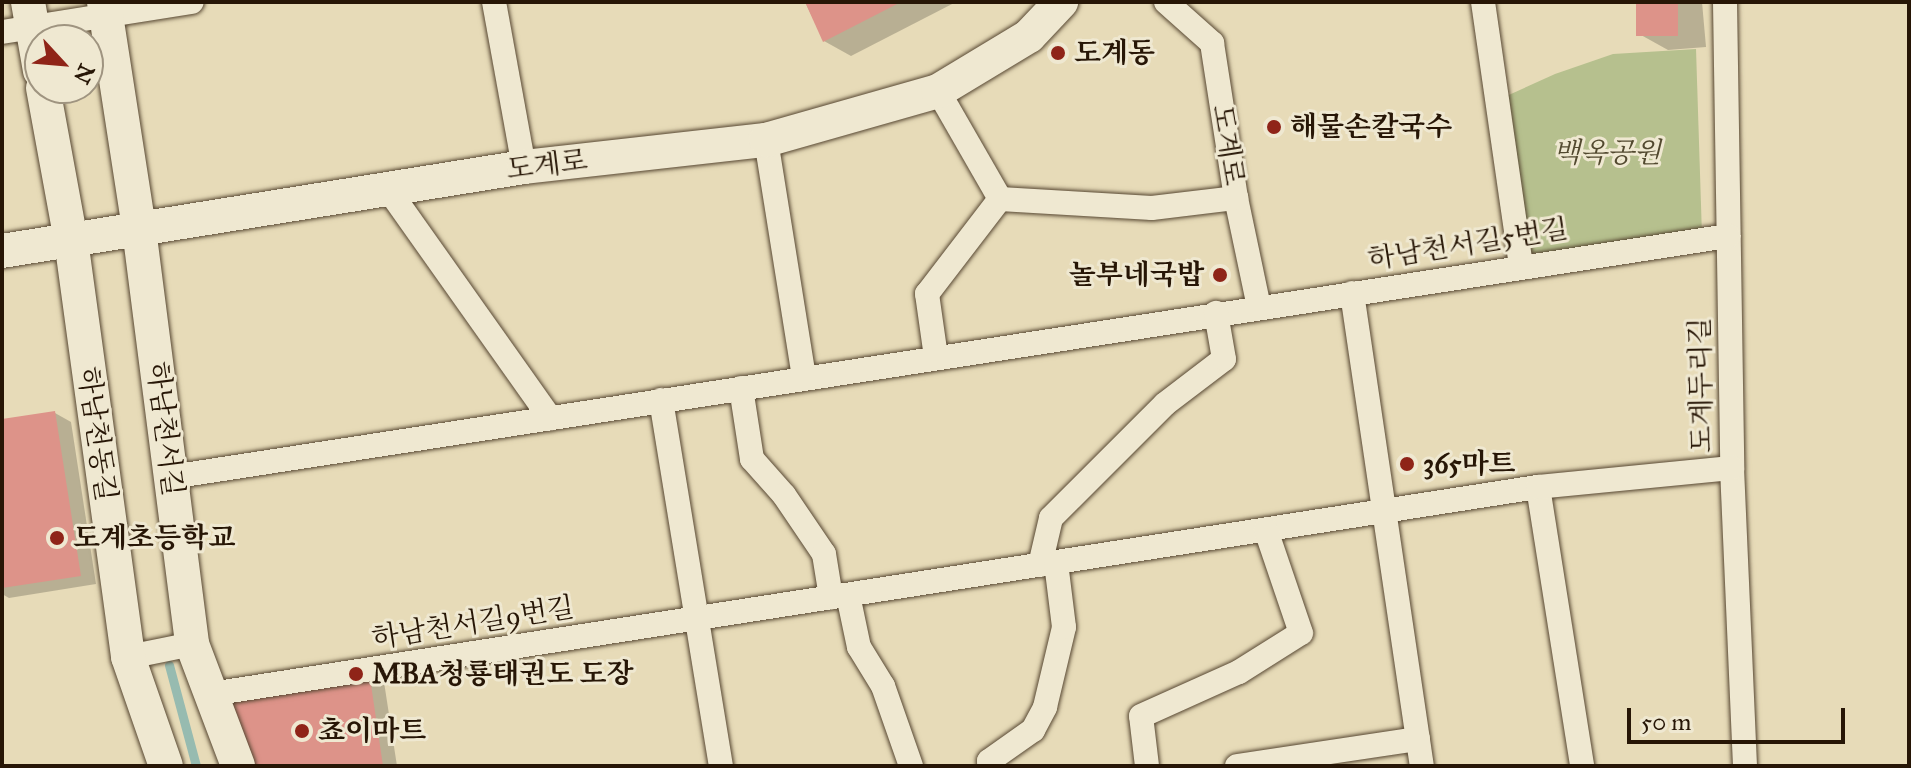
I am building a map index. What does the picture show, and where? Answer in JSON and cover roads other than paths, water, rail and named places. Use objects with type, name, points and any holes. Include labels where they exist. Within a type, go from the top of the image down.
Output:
[{"type":"street","points":[[21,20],[192,2]]},
{"type":"street","points":[[494,2],[524,167]]},
{"type":"street","name":"도계로","points":[[2,251],[524,167],[766,140],[938,91],[1029,36],[1061,2]]},
{"type":"street","name":"도계로","points":[[1166,2],[1212,43],[1236,198],[1259,307]]},
{"type":"street","points":[[1483,2],[1521,266]]},
{"type":"street","name":"도계두리길","points":[[1725,2],[1732,468],[1745,766]]},
{"type":"street","name":"하남천서길","points":[[105,9],[139,229],[192,644],[238,766]]},
{"type":"street","points":[[938,91],[1000,199]]},
{"type":"street","name":"하남천동길","points":[[46,104],[71,240],[128,657],[166,766]]},
{"type":"street","points":[[766,140],[804,378]]},
{"type":"street","points":[[388,189],[550,418]]},
{"type":"street","points":[[1000,199],[1152,208],[1236,198]]},
{"type":"street","points":[[936,357],[927,294],[1000,199]]},
{"type":"street","name":"하남천서길5번길","points":[[171,477],[1728,236]]},
{"type":"street","points":[[1352,293],[1422,766]]},
{"type":"street","points":[[990,766],[989,761],[1033,730],[1045,707],[1064,627],[1048,564],[1051,518],[1165,404],[1224,359],[1216,313]]},
{"type":"street","points":[[741,388],[752,459],[784,495],[824,554],[859,647],[883,686],[911,766]]},
{"type":"street","points":[[661,400],[721,766]]},
{"type":"street","name":"하남천서길9번길","points":[[211,694],[1538,487],[1732,468]]},
{"type":"street","points":[[1538,487],[1582,766]]},
{"type":"street","points":[[1147,766],[1141,716],[1239,672],[1301,633],[1266,530]]},
{"type":"street","points":[[128,657],[192,644]]},
{"type":"street","points":[[1237,766],[1418,739]]},
{"type":"waterway","points":[[169,665],[196,766]]},
{"type":"place","name":"도계동","points":[[1058,53]]},
{"type":"place","name":"해물손칼국수","points":[[1274,127]]},
{"type":"place","name":"놀부네국밥","points":[[1220,275]]},
{"type":"place","name":"365마트","points":[[1407,464]]},
{"type":"place","name":"도계초등학교","points":[[57,538]]},
{"type":"place","name":"MBA청룡태권도 도장","points":[[356,674]]},
{"type":"place","name":"쵸이마트","points":[[302,731]]},
{"type":"park label","name":"백옥공원","points":[[1607,153]]}]
